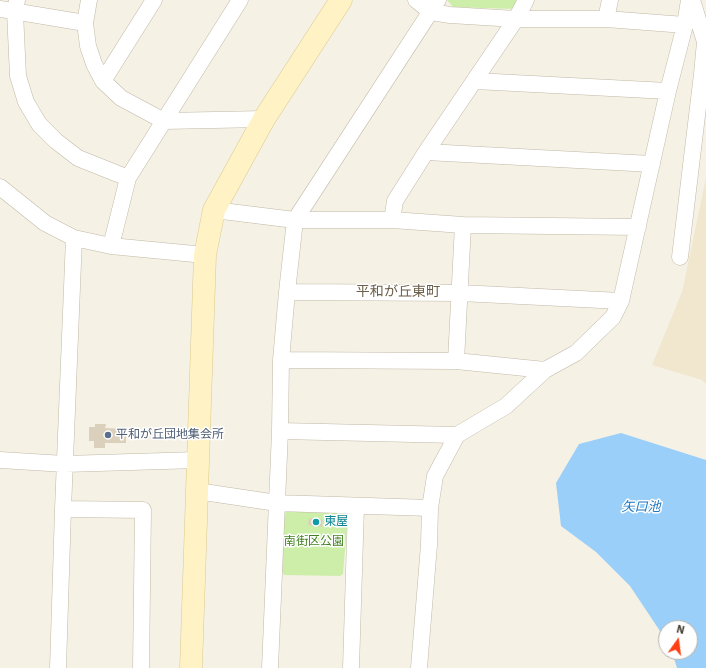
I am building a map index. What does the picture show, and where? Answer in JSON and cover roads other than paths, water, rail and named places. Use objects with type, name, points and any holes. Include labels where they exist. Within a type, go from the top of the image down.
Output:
[{"type":"street","points":[[89,0],[85,22],[88,46],[94,64],[103,81],[121,98],[164,121],[264,119]]},
{"type":"street","points":[[103,81],[154,0]]},
{"type":"street","points":[[111,246],[128,178],[240,0]]},
{"type":"street","points":[[191,668],[205,255],[214,210],[264,119],[341,0]]},
{"type":"street","points":[[416,0],[434,6],[450,15],[516,19],[606,19],[685,25]]},
{"type":"street","points":[[392,220],[396,201],[426,152],[516,19],[526,0]]},
{"type":"street","points":[[606,19],[610,0]]},
{"type":"street","points":[[419,668],[429,545],[430,508],[435,476],[457,435],[506,406],[545,370],[576,353],[613,317],[621,300],[668,92],[685,25],[689,0]]},
{"type":"street","points":[[680,257],[702,74],[704,42],[692,0]]},
{"type":"street","points":[[270,668],[280,432],[281,360],[286,292],[295,220],[434,6]]},
{"type":"street","points":[[85,22],[11,7],[18,76],[26,102],[39,124],[56,141],[78,158],[128,178]]},
{"type":"street","points":[[475,81],[668,92]]},
{"type":"street","points":[[426,152],[652,164]]},
{"type":"street","points":[[0,187],[45,223],[74,238],[111,246],[205,255]]},
{"type":"street","points":[[214,210],[295,220],[392,220],[463,225],[638,227]]},
{"type":"street","points":[[456,361],[463,225]]},
{"type":"street","points":[[58,668],[74,238]]},
{"type":"street","points":[[286,292],[460,293],[621,300]]},
{"type":"street","points":[[281,360],[456,361],[545,370]]},
{"type":"street","points":[[280,432],[457,435]]},
{"type":"street","points":[[0,460],[65,464],[198,460]]},
{"type":"street","points":[[197,491],[277,503],[430,508]]},
{"type":"street","points":[[351,668],[356,506]]},
{"type":"street","points":[[63,508],[143,510],[141,668]]},
{"type":"water","name":"矢口池","points":[[621,433],[706,460],[706,668],[677,668],[674,660],[698,660],[698,620],[658,620],[658,628],[630,586],[596,552],[561,526],[556,483],[579,444]]},
{"type":"place","name":"平和が丘団地集会所","points":[[108,435]]},
{"type":"place","name":"東屋","points":[[316,522]]},
{"type":"district","name":"平和が丘東町","points":[[398,292]]},
{"type":"park label","name":"南街区公園","points":[[314,542]]}]
